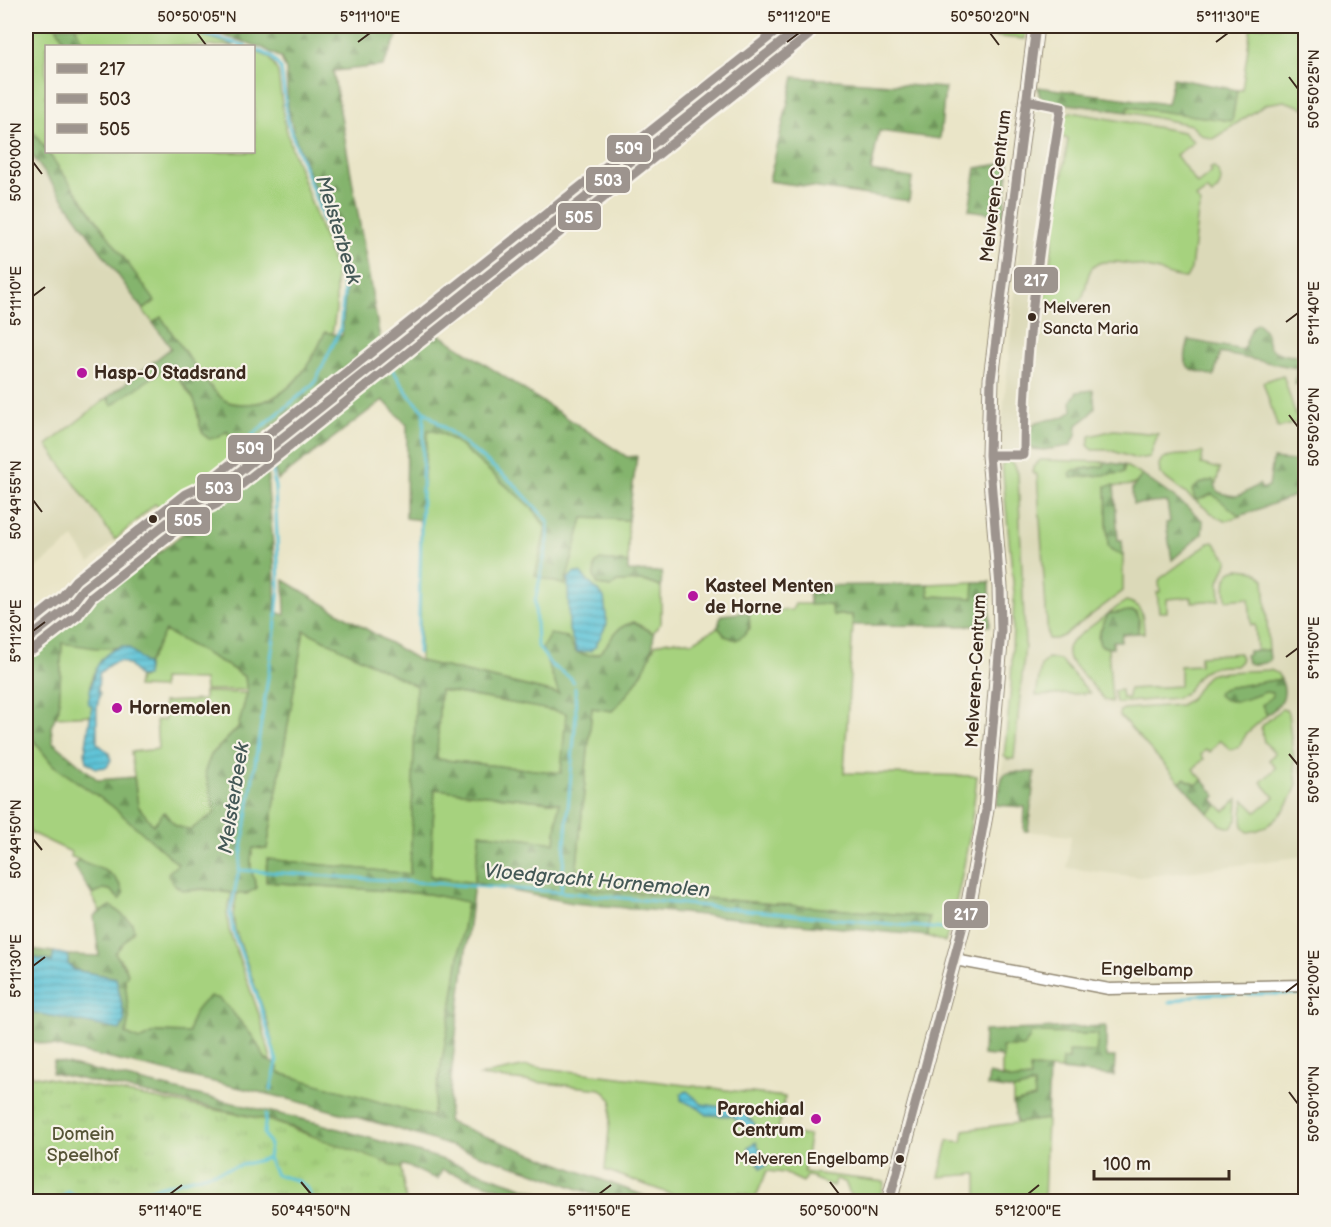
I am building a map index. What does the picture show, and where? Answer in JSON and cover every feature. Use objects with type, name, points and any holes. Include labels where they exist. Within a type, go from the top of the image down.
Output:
[{"type":"main road","points":[[26,641],[70,606],[98,590],[194,513],[210,495],[802,26]]},
{"type":"main road","name":"Melveren-Centrum","points":[[889,1202],[931,1041],[955,960],[982,841],[990,767],[1001,609],[989,455],[991,379],[1036,26]]},
{"type":"street","name":"Engelbamp","points":[[955,960],[1109,989],[1305,985]]},
{"type":"shaded area","points":[[1173,78],[1305,99],[1306,409],[1299,455],[1306,456],[1305,856],[1139,877],[1067,868],[1071,836],[1024,831],[1025,807],[996,805],[1004,756],[1011,686],[1014,593],[1000,444],[1026,178],[1037,95],[1166,111]]},
{"type":"shaded area","name":"Hasp-O Stadsrand","points":[[26,147],[171,348],[47,445],[115,540],[90,563],[74,538],[26,576],[26,531],[30,527],[26,522]]},
{"type":"green space","points":[[26,26],[56,26],[66,45],[45,45],[45,149],[26,122]]},
{"type":"green space","points":[[56,26],[75,26],[84,45],[66,45]]},
{"type":"green space","points":[[75,26],[187,26],[199,34],[232,45],[84,45]]},
{"type":"green space","points":[[199,26],[402,26],[383,66],[333,71],[380,339],[307,400],[240,451],[227,431],[219,437],[209,439],[205,436],[194,401],[169,366],[112,405],[107,398],[171,348],[153,323],[161,317],[210,386],[226,401],[235,404],[259,403],[284,391],[304,370],[325,332],[342,336],[346,286],[332,233],[294,135],[288,109],[286,70],[281,58],[255,45]]},
{"type":"green space","points":[[870,26],[1027,26],[1025,39]]},
{"type":"green space","points":[[1251,26],[1305,26],[1305,108],[1284,101],[1266,104],[1213,139],[1201,135],[1191,125],[1127,112],[1128,106],[1232,121],[1237,90],[1242,90]]},
{"type":"green space","points":[[255,51],[269,57],[278,72],[284,121],[292,149],[336,271],[336,310],[332,335],[325,332],[304,370],[284,391],[259,403],[232,403],[226,401],[210,386],[161,317],[153,323],[143,310],[154,302],[48,153],[255,153]]},
{"type":"green space","points":[[794,77],[945,88],[940,139],[879,131],[871,171],[912,178],[909,201],[769,181]]},
{"type":"green space","points":[[1173,78],[1237,90],[1232,121],[1128,107],[1127,112],[1047,101],[1039,95],[1038,87],[1167,104]]},
{"type":"green space","points":[[1071,112],[1183,132],[1194,142],[1176,155],[1197,184],[1212,172],[1210,169],[1213,167],[1217,170],[1221,181],[1215,192],[1212,195],[1207,190],[1196,198],[1201,204],[1191,269],[1186,278],[1131,264],[1103,262],[1091,270],[1083,296],[1079,301],[1065,305],[1040,301],[1040,294],[1045,295],[1068,139],[1061,137],[1064,116]]},
{"type":"green space","points":[[26,122],[45,148],[45,153],[48,153],[155,301],[143,310],[26,147]]},
{"type":"green space","points":[[1009,163],[1004,215],[969,210],[976,168]]},
{"type":"green space","points":[[1257,323],[1264,330],[1269,347],[1273,350],[1291,356],[1305,354],[1305,385],[1295,384],[1297,368],[1220,353],[1214,376],[1188,367],[1185,358],[1189,340],[1243,350],[1252,327]]},
{"type":"green space","points":[[431,329],[627,457],[637,456],[628,520],[583,518],[565,585],[535,576],[546,528],[534,510],[456,442],[441,433],[428,430],[420,520],[406,518],[407,425],[383,400],[278,480],[270,456]]},
{"type":"green space","points":[[169,365],[196,403],[199,424],[219,437],[227,431],[240,451],[193,492],[160,508],[155,504],[115,540],[47,445],[107,398],[112,404]]},
{"type":"green space","points":[[1283,375],[1298,422],[1278,428],[1263,382]]},
{"type":"green space","points":[[1093,390],[1095,407],[1090,415],[1077,425],[1076,436],[1070,446],[1043,450],[1032,449],[1028,444],[1032,426],[1043,420],[1065,416],[1072,411],[1071,401],[1077,392]]},
{"type":"green space","points":[[428,429],[441,433],[456,442],[534,510],[546,528],[565,585],[583,518],[628,520],[628,563],[611,561],[594,576],[598,585],[611,587],[617,582],[644,581],[661,587],[661,623],[653,633],[634,622],[619,629],[601,651],[592,655],[576,652],[567,637],[542,648],[560,694],[420,661],[420,520]]},
{"type":"green space","points":[[1114,430],[1158,434],[1150,457],[1136,459],[1110,450],[1092,450],[1088,445],[1090,436]]},
{"type":"green space","points":[[1203,453],[1201,464],[1220,469],[1215,487],[1212,480],[1198,500],[1212,493],[1240,516],[1225,521],[1217,517],[1160,474],[1159,465],[1167,457]]},
{"type":"green space","points":[[1273,459],[1305,462],[1305,492],[1240,516],[1212,494],[1198,500],[1195,499],[1192,490],[1199,484],[1213,480],[1218,492],[1235,496],[1244,494],[1259,484],[1262,489],[1269,486]]},
{"type":"green space","points":[[1040,460],[1105,462],[1104,466],[1074,470],[1124,472],[1124,465],[1142,475],[1131,485],[1106,486],[1108,546],[1123,555],[1123,591],[1056,639],[1048,639],[1037,474],[1033,474],[1033,467]]},
{"type":"green space","points":[[1006,461],[1014,465],[1018,474],[1025,646],[1014,759],[1004,756],[1011,686],[1014,593],[1002,464]]},
{"type":"green space","points":[[1105,462],[1124,465],[1124,473],[1071,478],[1070,473],[1074,470],[1104,466]]},
{"type":"green space","points":[[262,464],[268,477],[275,612],[285,615],[284,580],[420,661],[559,694],[542,648],[550,634],[567,637],[576,652],[592,655],[601,651],[619,629],[634,622],[653,633],[651,654],[647,664],[627,695],[612,711],[592,708],[575,887],[929,917],[928,936],[573,903],[474,883],[452,1068],[448,1122],[658,1201],[611,1201],[527,1170],[385,1125],[285,1098],[26,1040],[26,1011],[121,1029],[116,978],[74,970],[68,964],[68,955],[99,956],[94,916],[111,906],[132,923],[134,930],[115,953],[128,973],[125,979],[129,1017],[126,1034],[139,1040],[156,1032],[189,1033],[193,1017],[201,1005],[209,997],[218,998],[253,1037],[266,1060],[277,1064],[279,1073],[432,1117],[467,902],[429,894],[266,882],[267,859],[410,874],[416,686],[304,630],[267,849],[253,848],[251,868],[257,888],[244,894],[207,889],[185,890],[177,886],[168,873],[178,864],[112,806],[53,765],[26,734],[26,648],[97,596],[136,563],[141,567],[200,520],[196,515]],"holes":[[[165,631],[245,677],[247,693],[238,728],[211,755],[205,771],[215,813],[190,830],[176,826],[164,812],[153,825],[138,806],[134,777],[98,780],[53,742],[51,727],[59,708],[62,643],[96,648],[123,646],[129,648],[147,665]],[[440,690],[566,713],[561,773],[437,759]],[[435,789],[559,803],[555,843],[480,833],[474,883],[430,876]]]},
{"type":"green space","points":[[1142,475],[1203,521],[1202,534],[1172,560],[1166,523],[1170,522],[1167,502],[1133,504],[1132,489]]},
{"type":"green space","points":[[1114,485],[1118,540],[1122,540],[1123,555],[1108,546],[1106,486]]},
{"type":"green space","points":[[1214,542],[1228,560],[1219,582],[1220,600],[1192,602],[1191,597],[1167,599],[1167,612],[1159,612],[1157,592],[1160,592],[1161,578],[1209,543]]},
{"type":"green space","points":[[600,560],[628,563],[628,571],[662,572],[661,587],[644,581],[617,582],[611,587],[598,585],[594,576],[595,564]]},
{"type":"green space","points":[[1239,569],[1255,571],[1264,579],[1269,650],[1257,651],[1255,625],[1251,625],[1249,598],[1226,600],[1227,576]]},
{"type":"green space","points":[[974,582],[974,598],[929,596],[928,584]]},
{"type":"green space","points":[[974,582],[990,582],[990,626],[853,625],[852,615],[833,615],[830,604],[810,605],[809,586],[928,584],[929,596],[973,598]]},
{"type":"green space","points":[[1126,601],[1136,605],[1141,612],[1144,633],[1138,633],[1139,620],[1136,612],[1133,611],[1108,614],[1098,636],[1102,646],[1108,648],[1112,702],[1105,700],[1069,659],[1068,651],[1074,639],[1120,605]]},
{"type":"green space","points":[[795,604],[831,604],[833,615],[852,615],[844,773],[977,776],[965,860],[945,943],[928,936],[929,917],[575,887],[592,708],[612,711],[636,680],[655,645],[674,640],[693,642],[718,627],[725,636],[750,629],[749,612],[792,610]]},
{"type":"green space","points":[[749,612],[748,629],[736,640],[725,636],[718,627],[721,615]]},
{"type":"green space","points":[[1136,612],[1139,620],[1138,633],[1122,634],[1121,641],[1113,641],[1113,648],[1101,645],[1100,631],[1108,614]]},
{"type":"green space","points":[[165,630],[245,677],[247,690],[205,690],[204,680],[162,679],[162,688],[137,687],[139,677],[142,678],[147,671],[147,665]]},
{"type":"green space","points":[[304,630],[417,686],[410,874],[267,859],[266,882],[429,894],[467,902],[432,1118],[279,1073],[268,1023],[235,929],[233,914],[237,893],[247,894],[257,887],[251,868],[253,847],[267,849]]},
{"type":"green space","points":[[62,643],[114,648],[99,665],[92,678],[91,693],[95,715],[55,717],[59,707]]},
{"type":"green space","points":[[1269,650],[1270,660],[1255,664],[1247,662],[1245,655],[1248,651]]},
{"type":"green space","points":[[1240,653],[1241,661],[1236,666],[1218,666],[1207,669],[1198,675],[1190,688],[1181,696],[1116,703],[1114,691],[1121,690],[1122,698],[1128,698],[1129,689],[1180,686],[1180,666],[1200,665],[1200,656]]},
{"type":"green space","points":[[1048,658],[1060,660],[1090,693],[1036,696],[1041,665]]},
{"type":"green space","points":[[1270,670],[1277,673],[1281,679],[1226,688],[1272,693],[1273,696],[1262,705],[1267,715],[1247,733],[1239,747],[1231,750],[1220,740],[1210,752],[1206,749],[1201,755],[1204,759],[1193,769],[1203,780],[1196,785],[1184,778],[1180,782],[1120,716],[1120,711],[1124,709],[1180,705],[1194,695],[1209,675]]},
{"type":"green space","points":[[1281,679],[1284,695],[1267,715],[1262,705],[1273,696],[1272,693],[1266,692],[1235,701],[1223,699],[1218,695],[1219,691],[1225,688]]},
{"type":"green space","points":[[440,690],[567,713],[561,773],[436,759]]},
{"type":"green space","points":[[204,692],[247,693],[238,728],[211,755],[205,771],[215,813],[190,830],[176,826],[153,825],[138,806],[131,752],[158,749],[156,720],[165,720],[163,702],[204,700]]},
{"type":"green space","points":[[1281,709],[1288,713],[1297,785],[1279,816],[1265,827],[1248,832],[1242,822],[1244,800],[1256,812],[1274,797],[1261,782],[1276,768],[1269,760],[1275,753],[1264,742],[1261,727]]},
{"type":"green space","points":[[26,734],[53,765],[112,806],[179,864],[189,891],[232,893],[227,913],[229,930],[260,1017],[272,1063],[266,1060],[253,1037],[228,1007],[189,1033],[156,1032],[139,1040],[126,1034],[129,1017],[125,966],[115,953],[133,930],[132,923],[111,906],[100,912],[92,895],[103,889],[110,890],[119,899],[120,884],[102,870],[70,856],[71,852],[31,833],[26,825]]},
{"type":"green space","points":[[1305,747],[1305,775],[1304,775],[1299,748]]},
{"type":"green space","points":[[1035,772],[1028,831],[1024,831],[1025,807],[996,805],[1002,778],[1005,774]]},
{"type":"green space","points":[[1184,778],[1196,785],[1203,780],[1216,796],[1213,799],[1218,805],[1208,813],[1180,782]]},
{"type":"green space","points":[[435,789],[559,803],[555,843],[480,833],[474,883],[430,876]]},
{"type":"green space","points":[[1238,799],[1237,820],[1231,828],[1221,825],[1208,813],[1218,805],[1224,811]]},
{"type":"green space","points":[[78,860],[105,870],[115,878],[124,893],[121,898],[119,899],[110,890],[103,889],[92,895],[74,865]]},
{"type":"green space","points":[[26,949],[54,952],[53,962],[26,956]]},
{"type":"green space","points":[[1106,1026],[1106,1057],[1115,1057],[1114,1076],[1061,1070],[1062,1059],[1069,1059],[1069,1051],[1096,1052],[1098,1034],[1030,1033],[1030,1038],[1023,1047],[1002,1047],[1003,1057],[983,1055],[984,1031]]},
{"type":"green space","points":[[1030,1033],[1099,1034],[1096,1053],[1063,1059],[1061,1070],[1031,1068],[1031,1078],[1012,1080],[1002,1076],[1002,1047],[1023,1047],[1030,1038]]},
{"type":"green space","points":[[54,1061],[318,1123],[438,1158],[563,1201],[539,1201],[442,1170],[438,1179],[403,1165],[387,1182],[298,1202],[315,1143],[314,1137],[298,1129],[268,1120],[52,1073]]},
{"type":"green space","points":[[527,1066],[785,1097],[778,1131],[809,1136],[804,1172],[885,1182],[879,1201],[851,1201],[845,1182],[835,1180],[833,1186],[814,1179],[814,1177],[806,1176],[803,1182],[784,1173],[767,1171],[755,1199],[739,1192],[735,1201],[690,1201],[605,1170],[612,1100],[601,1089],[478,1076]]},
{"type":"green space","points":[[1030,1068],[1049,1069],[1047,1119],[1017,1123],[1013,1103],[1035,1098],[1034,1085],[1013,1090],[987,1086],[989,1074],[1012,1080],[1031,1078]]},
{"type":"green space","name":"Domein Speelhof","points":[[26,1074],[268,1120],[401,1168],[406,1201],[27,1201]]},
{"type":"green space","points":[[1034,1085],[1035,1098],[1013,1103],[1013,1090]]},
{"type":"green space","points":[[1047,1119],[1044,1201],[977,1201],[977,1174],[939,1177],[948,1140],[962,1142],[964,1130]]},
{"type":"water","points":[[574,573],[580,573],[604,597],[607,624],[595,647],[590,651],[577,652],[569,630],[568,579]]},
{"type":"water","points":[[123,646],[129,648],[147,665],[146,676],[139,677],[134,670],[120,661],[110,664],[99,674],[97,743],[109,753],[111,760],[107,767],[96,768],[87,762],[85,752],[92,705],[88,704],[91,686],[100,661],[113,650]]},
{"type":"water","points":[[54,952],[68,955],[68,964],[74,970],[116,978],[125,1019],[120,1030],[26,1011],[26,956],[52,962]]},
{"type":"water","points":[[687,1091],[702,1104],[741,1110],[755,1124],[752,1128],[744,1127],[732,1116],[707,1115],[681,1100],[681,1094]]},
{"type":"water","points":[[756,1142],[768,1165],[761,1168],[748,1147]]},
{"type":"waterway","name":"Melsterbeek","points":[[190,26],[202,34],[242,45]]},
{"type":"waterway","points":[[723,77],[788,26]]},
{"type":"waterway","name":"Melsterbeek","points":[[253,440],[252,435],[314,384],[340,330],[344,292],[340,271],[319,207],[288,124],[281,69],[271,56],[255,49]]},
{"type":"waterway","points":[[330,391],[715,83]]},
{"type":"waterway","points":[[392,369],[409,395],[424,411],[514,484],[548,521],[548,540],[535,602],[537,645],[551,665],[571,678],[573,682]]},
{"type":"waterway","points":[[418,653],[424,412]]},
{"type":"waterway","points":[[213,482],[239,462]]},
{"type":"waterway","name":"Melsterbeek","points":[[271,1090],[277,1062],[259,1001],[233,931],[230,913],[239,870],[275,631],[279,586],[275,488],[272,468]]},
{"type":"waterway","points":[[197,495],[205,488]]},
{"type":"waterway","points":[[561,892],[576,715],[575,688]]},
{"type":"waterway","name":"Vloedgracht Hornemolen","points":[[239,870],[561,892],[952,930]]},
{"type":"waterway","points":[[1169,1003],[1192,996],[1212,994],[1306,994]]},
{"type":"waterway","name":"Melsterbeek","points":[[266,1114],[264,1134],[270,1145],[268,1158],[276,1175],[300,1182],[307,1189],[312,1202]]},
{"type":"waterway","points":[[102,1202],[268,1158]]},
{"type":"waterway","points":[[57,1202],[68,1192],[86,1202]]},
{"type":"transit line","name":"509","points":[[26,626],[61,598],[76,580],[185,494],[204,485],[783,26]]},
{"type":"transit line","name":"503","points":[[26,641],[70,606],[83,589],[192,503],[210,495],[802,26]]},
{"type":"transit line","name":"217","points":[[889,1202],[969,903],[986,810],[1001,631],[1000,587],[989,455],[991,379],[1036,26]]},
{"type":"transit line","name":"505","points":[[33,650],[78,615],[92,597],[198,513],[217,504],[809,35]]},
{"type":"transit line","name":"217","points":[[989,455],[1024,455],[1031,324],[1041,237],[1061,107],[1026,100]]},
{"type":"place","name":"Melveren Sancta Maria","points":[[1032,317]]},
{"type":"place","name":"Hasp-O Stadsrand","points":[[82,373]]},
{"type":"place","name":"Kasteel Menten de Horne","points":[[693,596]]},
{"type":"place","name":"Hornemolen","points":[[117,708]]},
{"type":"place","name":"Parochiaal Centrum","points":[[816,1119]]},
{"type":"place","name":"Melveren Engelbamp","points":[[900,1159]]}]
